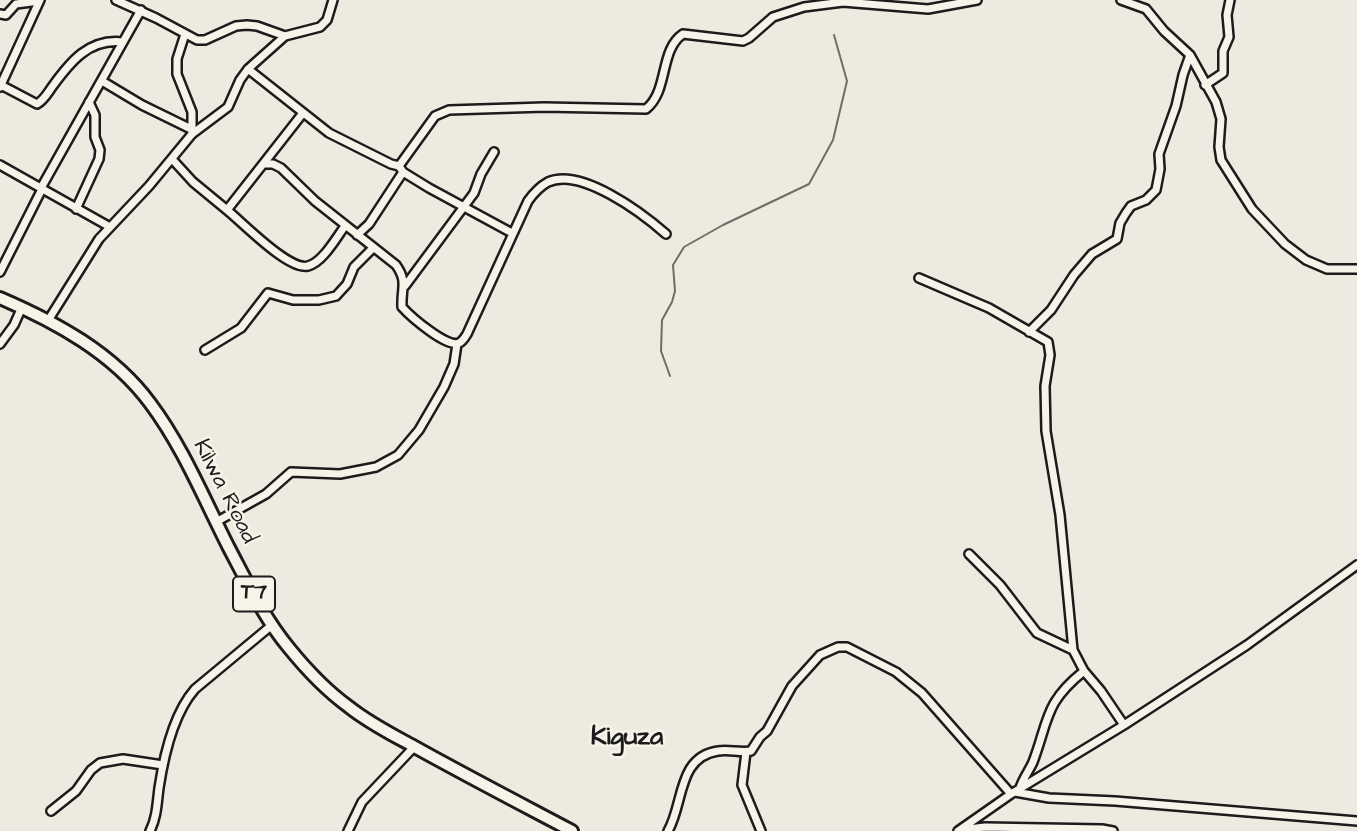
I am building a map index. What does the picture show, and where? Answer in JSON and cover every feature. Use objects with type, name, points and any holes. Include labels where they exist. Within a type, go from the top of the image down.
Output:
[{"type":"highway","name":"Kilwa Road","points":[[0,298],[48,319],[105,357],[150,404],[183,455],[272,625],[298,658],[347,706],[390,735],[551,826],[572,831]]},
{"type":"street","points":[[116,0],[141,10],[197,40],[205,40],[236,26],[262,28],[285,36]]},
{"type":"street","points":[[48,319],[92,248],[172,159],[192,132],[228,107],[248,69],[285,36],[320,27],[327,20],[333,0]]},
{"type":"street","points":[[357,235],[369,225],[435,116],[449,110],[544,107],[646,109],[656,96],[673,43],[682,33],[743,41],[773,17],[804,7],[843,2],[928,9],[977,0]]},
{"type":"street","points":[[1121,0],[1146,9],[1164,32],[1190,55],[1216,102],[1221,119],[1221,160],[1252,209],[1285,244],[1306,260],[1327,268],[1357,269]]},
{"type":"street","points":[[1205,85],[1223,73],[1230,0]]},
{"type":"street","points":[[0,14],[6,15],[20,2],[40,1],[1,86],[37,104],[85,49],[116,41],[123,42]]},
{"type":"street","points":[[0,272],[42,189],[141,10]]},
{"type":"street","points":[[185,34],[177,59],[177,74],[192,112],[192,132]]},
{"type":"street","points":[[1029,332],[1051,310],[1074,275],[1092,254],[1117,239],[1122,218],[1131,206],[1146,200],[1156,190],[1160,169],[1159,154],[1190,55]]},
{"type":"street","points":[[248,69],[336,137],[401,169],[429,188],[512,233]]},
{"type":"street","points":[[102,81],[192,132]]},
{"type":"street","points":[[76,209],[99,159],[95,115],[89,102]]},
{"type":"street","points":[[227,210],[303,113]]},
{"type":"street","points":[[404,286],[474,192],[494,152]]},
{"type":"street","points":[[172,159],[202,189],[288,261],[302,266],[310,265],[345,226]]},
{"type":"street","points":[[264,164],[281,168],[345,226],[396,265],[402,274],[404,286],[402,307],[448,342],[457,344]]},
{"type":"street","points":[[0,165],[110,228]]},
{"type":"street","points":[[216,522],[266,494],[292,472],[340,474],[376,467],[398,455],[419,430],[444,387],[454,364],[457,344],[467,334],[512,233],[535,191],[549,181],[583,183],[620,200],[666,234]]},
{"type":"street","points":[[205,350],[241,328],[268,293],[293,300],[319,300],[336,296],[347,284],[354,267],[373,248]]},
{"type":"street","points":[[919,278],[989,308],[1048,342],[1050,347],[1045,386],[1046,431],[1060,515],[1073,650],[1084,671],[1124,725]]},
{"type":"street","points":[[0,344],[15,325],[22,307]]},
{"type":"street","points":[[969,554],[1000,585],[1037,633],[1073,650]]},
{"type":"street","points":[[959,830],[1247,645],[1357,565]]},
{"type":"street","points":[[150,831],[155,821],[163,765],[179,712],[186,700],[195,689],[272,625]]},
{"type":"street","points":[[668,831],[690,767],[715,751],[746,752],[754,748],[767,731],[792,686],[820,655],[838,647],[847,647],[896,671],[932,702],[1015,792],[1049,798],[1357,821]]},
{"type":"street","points":[[1015,792],[1033,762],[1049,710],[1071,682],[1084,671]]},
{"type":"street","points":[[348,831],[362,802],[414,747]]},
{"type":"street","points":[[746,752],[743,786],[761,831]]},
{"type":"street","points":[[51,811],[76,791],[91,770],[100,763],[123,759],[163,765]]},
{"type":"street","points":[[959,830],[985,827],[1113,831]]},
{"type":"waterway","points":[[670,376],[661,351],[662,320],[675,291],[673,265],[684,247],[809,184],[833,140],[847,81],[834,35]]},
{"type":"district","name":"Kiguza","points":[[627,739]]}]
